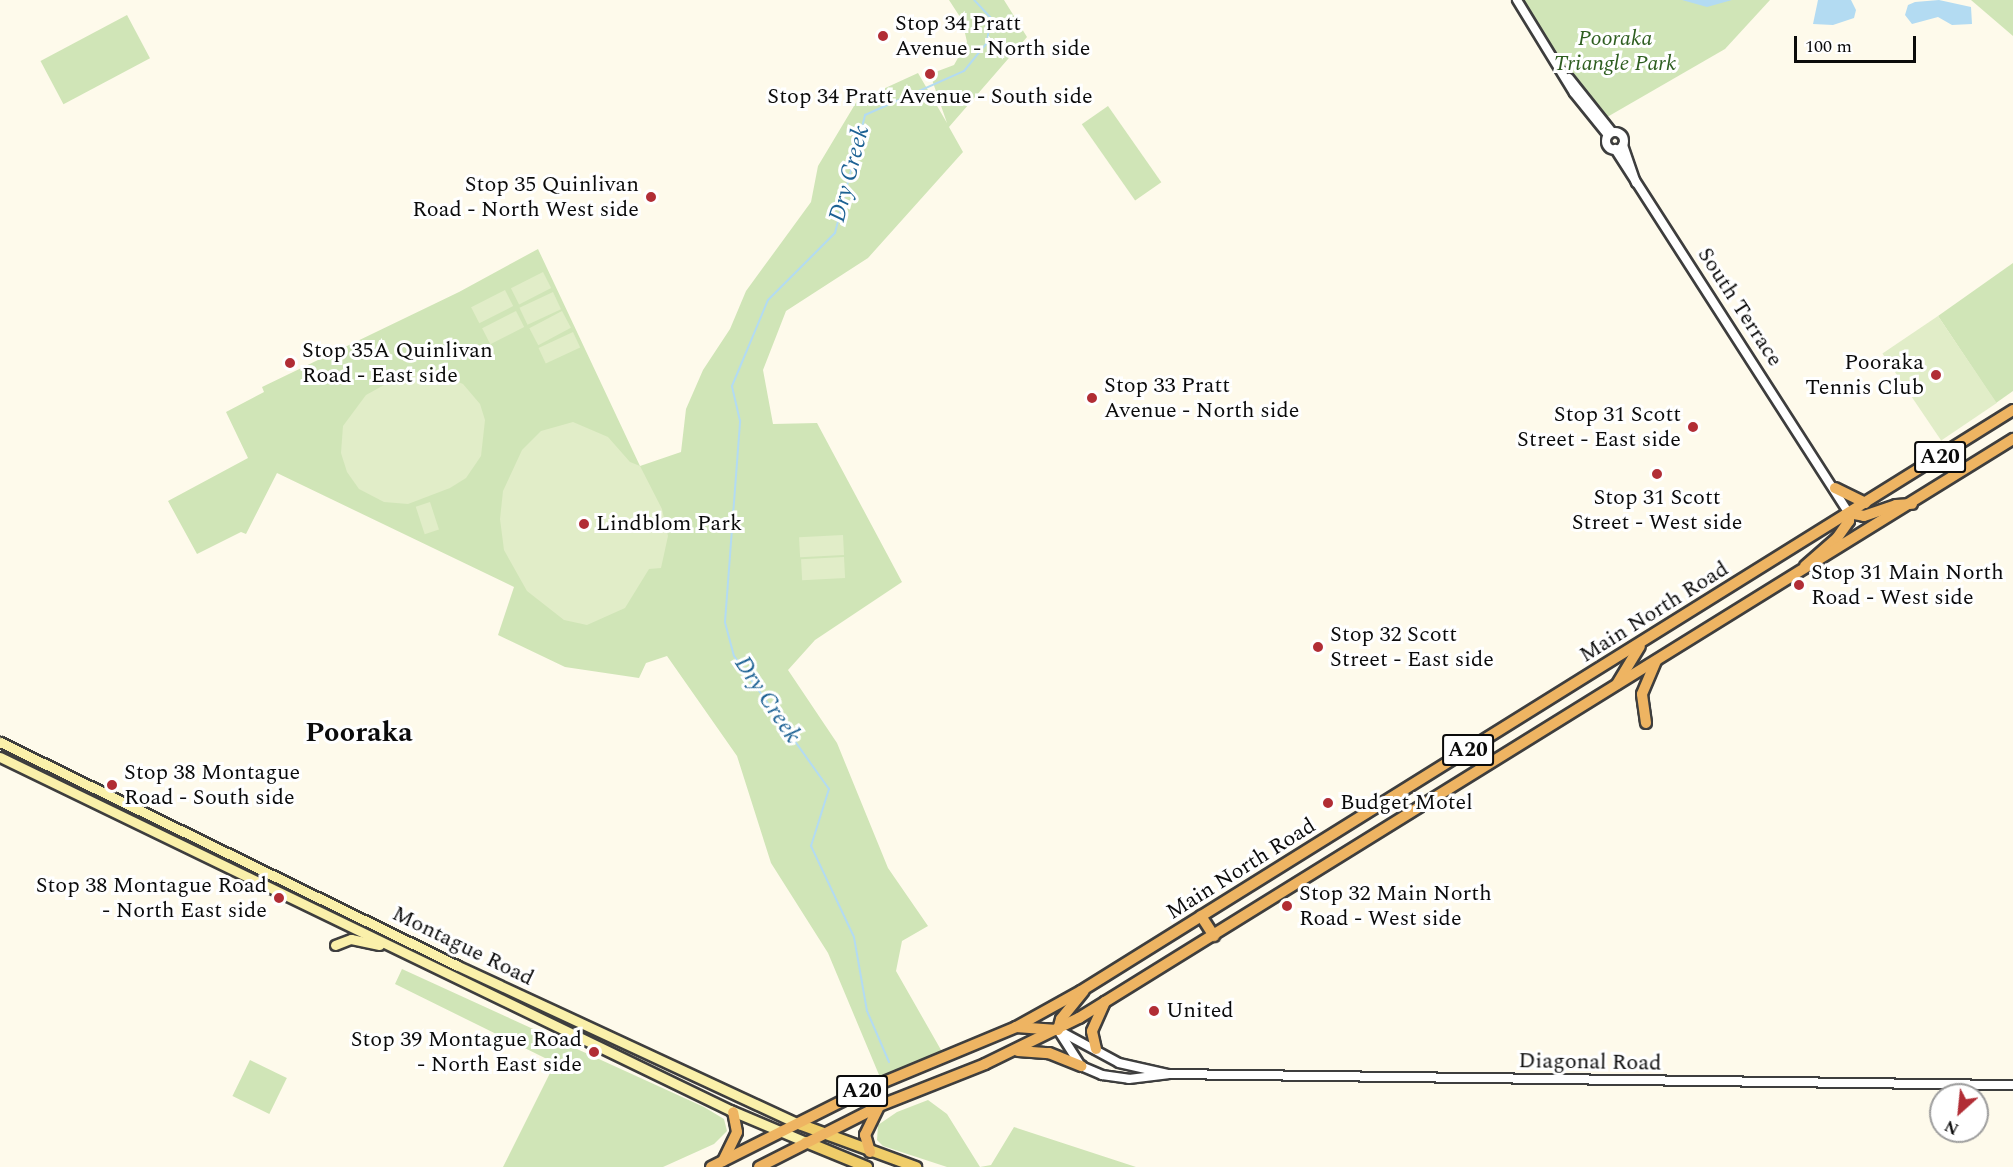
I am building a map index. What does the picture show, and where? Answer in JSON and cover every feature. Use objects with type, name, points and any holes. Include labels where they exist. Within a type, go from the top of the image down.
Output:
[{"type":"highway","name":"Main North Road","points":[[711,1167],[888,1079],[1016,1027],[1086,987],[2013,410]]},
{"type":"highway","name":"Main North Road","points":[[759,1167],[821,1133],[879,1106],[1014,1051],[1058,1030],[1214,936],[1617,684],[1795,577],[2013,439]]},
{"type":"highway","points":[[1834,488],[1866,503]]},
{"type":"highway","points":[[1795,577],[1837,538],[1849,521],[1849,513],[1864,516],[1896,505],[1912,504]]},
{"type":"highway","points":[[1617,684],[1642,642]]},
{"type":"highway","points":[[1646,723],[1642,694],[1656,661]]},
{"type":"highway","points":[[1201,916],[1214,936]]},
{"type":"highway","points":[[1016,1027],[1058,1030],[1061,1019],[1086,987]]},
{"type":"highway","points":[[1096,1049],[1092,1031],[1106,1002]]},
{"type":"highway","points":[[1014,1051],[1049,1053],[1081,1066]]},
{"type":"highway","points":[[870,1152],[865,1135],[879,1106]]},
{"type":"highway","points":[[723,1161],[737,1132],[733,1112]]},
{"type":"main road","name":"Montague Road","points":[[0,742],[346,910],[799,1124],[916,1167]]},
{"type":"main road","name":"Montague Road","points":[[0,757],[733,1112],[867,1167]]},
{"type":"main road","points":[[340,922],[346,910]]},
{"type":"main road","points":[[335,945],[351,939],[393,947]]},
{"type":"street","points":[[1516,0],[1585,108],[1610,134],[1621,134],[1619,147]]},
{"type":"street","name":"South Terrace","points":[[1610,134],[1606,143],[1619,147],[1636,183],[1849,513]]},
{"type":"street","points":[[1058,1030],[1081,1066]]},
{"type":"street","name":"Diagonal Road","points":[[1058,1030],[1128,1066],[1168,1074],[2013,1085]]},
{"type":"street","name":"Diagonal Road","points":[[1081,1066],[1121,1078],[1153,1079],[1168,1074]]},
{"type":"green space","points":[[949,0],[1004,0],[1027,37],[949,127],[963,152],[868,258],[786,311],[763,370],[773,424],[817,423],[902,582],[815,640],[788,670],[837,743],[888,868],[928,926],[902,941],[896,971],[945,1057],[882,1082],[828,953],[771,863],[737,756],[667,656],[646,663],[639,678],[565,667],[498,635],[514,587],[277,473],[246,534],[241,532],[197,554],[168,501],[248,458],[226,412],[264,392],[262,387],[459,292],[538,249],[640,466],[681,452],[686,409],[703,370],[730,329],[746,291],[811,202],[818,166],[857,101],[918,73],[947,123],[930,74],[954,65],[967,42],[962,20]]},
{"type":"green space","name":"Pooraka Triangle Park","points":[[1517,0],[1770,0],[1725,49],[1602,120],[1561,68]]},
{"type":"green space","points":[[1971,0],[2013,0],[2013,36]]},
{"type":"green space","points":[[127,15],[150,58],[63,104],[40,61]]},
{"type":"green space","points":[[1108,106],[1161,182],[1135,201],[1082,124]]},
{"type":"green space","points":[[2013,263],[2013,391],[1996,403],[1938,316]]},
{"type":"green space","points":[[543,272],[551,288],[519,304],[511,288]]},
{"type":"green space","points":[[505,290],[513,306],[479,323],[471,307]]},
{"type":"green space","points":[[553,292],[561,309],[527,325],[519,308]]},
{"type":"green space","points":[[516,311],[524,327],[490,344],[482,328]]},
{"type":"green space","points":[[562,311],[571,328],[538,345],[529,328]]},
{"type":"green space","name":"Pooraka Tennis Club","points":[[1938,316],[1997,403],[1941,441],[1882,353]]},
{"type":"green space","points":[[573,332],[580,347],[546,363],[539,348]]},
{"type":"green space","points":[[430,370],[463,384],[480,404],[485,420],[481,456],[466,478],[450,488],[408,504],[384,502],[359,489],[347,472],[341,453],[343,426],[366,395],[404,374]]},
{"type":"green space","name":"Lindblom Park","points":[[573,422],[608,437],[630,462],[640,466],[662,509],[668,536],[661,568],[649,569],[625,608],[587,625],[564,620],[527,591],[504,550],[500,519],[503,491],[522,450],[541,431]]},
{"type":"green space","points":[[430,502],[439,530],[425,534],[416,507]]},
{"type":"green space","points":[[843,535],[844,555],[800,557],[799,537]]},
{"type":"green space","points":[[844,557],[845,578],[802,580],[801,559]]},
{"type":"green space","points":[[402,969],[704,1107],[724,1119],[727,1131],[714,1144],[663,1167],[503,1167],[555,1063],[395,984]]},
{"type":"green space","points":[[250,1060],[287,1078],[269,1114],[232,1096]]},
{"type":"green space","points":[[928,1100],[947,1114],[980,1167],[947,1167],[883,1146],[877,1140],[878,1125],[897,1112]]},
{"type":"green space","points":[[1014,1127],[1136,1167],[980,1167],[991,1165]]},
{"type":"water","points":[[1682,0],[1732,0],[1707,7]]},
{"type":"water","points":[[1818,0],[1851,0],[1856,10],[1854,18],[1833,25],[1813,24]]},
{"type":"water","points":[[1939,0],[1971,7],[1972,24],[1952,25],[1938,17],[1912,24],[1905,15],[1908,5],[1915,2]]},
{"type":"waterway","name":"Dry Creek","points":[[889,1062],[867,1011],[854,937],[811,846],[829,789],[734,656],[725,622],[740,421],[732,386],[768,300],[835,233],[865,115],[964,71],[987,43],[990,17],[974,0]]},
{"type":"place","name":"Stop 34 Pratt Avenue - North side","points":[[883,36]]},
{"type":"place","name":"Stop 34 Pratt Avenue - South side","points":[[930,74]]},
{"type":"place","name":"Stop 35 Quinlivan Road - North West side","points":[[651,197]]},
{"type":"place","name":"Stop 35A Quinlivan Road - East side","points":[[290,363]]},
{"type":"place","name":"Pooraka Tennis Club","points":[[1936,375]]},
{"type":"place","name":"Stop 33 Pratt Avenue - North side","points":[[1092,398]]},
{"type":"place","name":"Stop 31 Scott Street - East side","points":[[1693,427]]},
{"type":"place","name":"Stop 31 Scott Street - West side","points":[[1657,474]]},
{"type":"place","name":"Lindblom Park","points":[[584,524]]},
{"type":"place","name":"Stop 31 Main North Road - West side","points":[[1799,585]]},
{"type":"place","name":"Stop 32 Scott Street - East side","points":[[1318,647]]},
{"type":"place","name":"Stop 38 Montague Road - South side","points":[[112,785]]},
{"type":"place","name":"Budget Motel","points":[[1328,803]]},
{"type":"place","name":"Stop 38 Montague Road - North East side","points":[[279,898]]},
{"type":"place","name":"Stop 32 Main North Road - West side","points":[[1287,906]]},
{"type":"place","name":"United","points":[[1154,1011]]},
{"type":"place","name":"Stop 39 Montague Road - North East side","points":[[594,1052]]},
{"type":"district","name":"Pooraka","points":[[359,733]]}]
